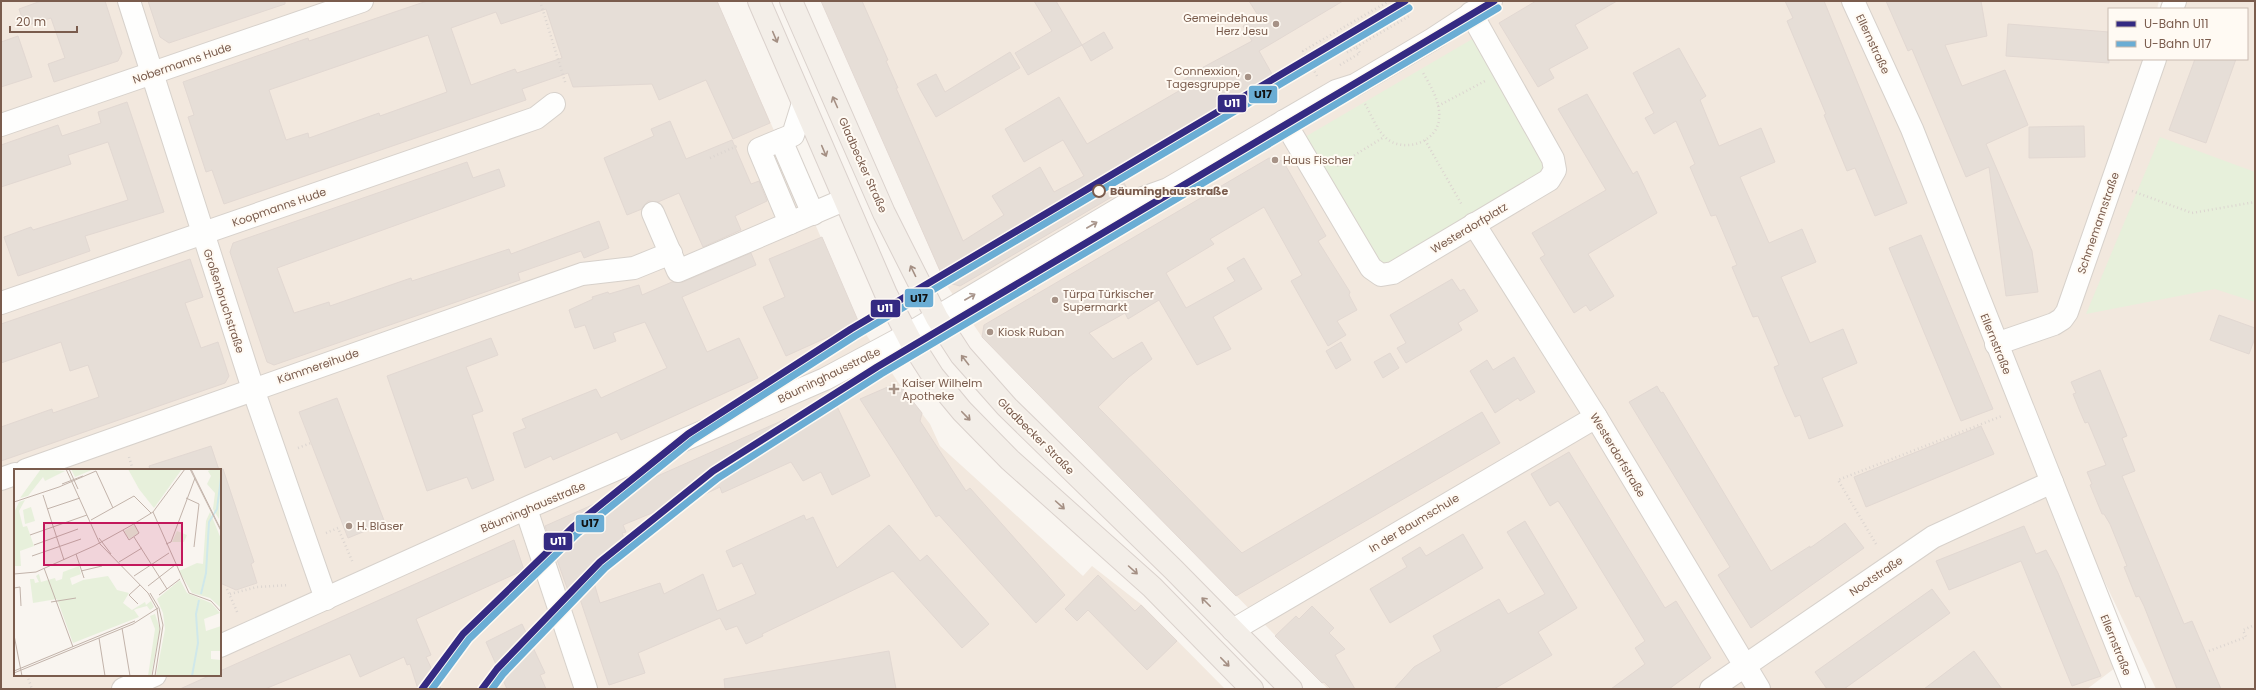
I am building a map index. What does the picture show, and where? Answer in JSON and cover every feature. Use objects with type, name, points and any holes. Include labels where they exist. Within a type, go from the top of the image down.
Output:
[{"type":"main road","points":[[759,1],[844,200],[907,335],[933,376],[962,411],[1010,460],[1152,587],[1252,689]]},
{"type":"main road","name":"Gladbecker Straße","points":[[791,1],[884,213],[937,318],[969,365],[1007,407],[1291,689]]},
{"type":"street","name":"Großenbruchstraße","points":[[129,1],[253,389],[326,599]]},
{"type":"street","name":"Nobermanns Hude","points":[[1,125],[362,1]]},
{"type":"street","name":"Bäuminghausstraße","points":[[221,646],[526,509],[825,379],[937,318],[1129,203],[1168,189],[1336,91],[1355,85],[1433,39],[1491,1]]},
{"type":"street","name":"Ellernstraße","points":[[1853,1],[1912,129],[2052,482],[2129,687]]},
{"type":"street","name":"Westerdorfplatz","points":[[1284,121],[1371,268],[1381,275],[1393,273],[1549,180],[1555,170],[1553,159],[1471,13]]},
{"type":"street","name":"Schmemannstraße","points":[[1996,344],[2054,324],[2062,319],[2067,312],[2155,60]]},
{"type":"street","points":[[790,223],[759,149],[793,135],[803,103]]},
{"type":"street","name":"Koopmanns Hude","points":[[1,302],[536,118],[554,104]]},
{"type":"street","points":[[781,140],[812,214]]},
{"type":"street","points":[[653,213],[678,271],[844,200]]},
{"type":"street","name":"Westerdorfstraße","points":[[1474,224],[1596,417],[1759,689]]},
{"type":"street","name":"Kämmereihude","points":[[29,469],[582,274],[634,268],[671,253]]},
{"type":"street","name":"In der Baumschule","points":[[1233,630],[1596,417]]},
{"type":"street","points":[[1,479],[14,474]]},
{"type":"street","name":"Nootstraße","points":[[1711,689],[1933,537],[2052,482]]},
{"type":"street","points":[[526,509],[586,689]]},
{"type":"street","points":[[123,689],[153,676]]},
{"type":"path","points":[[540,1],[567,84],[554,104]]},
{"type":"path","points":[[1318,77],[1303,51],[1389,1]]},
{"type":"path","points":[[1356,47],[1411,15]]},
{"type":"path","points":[[1362,98],[1384,137],[1401,145],[1414,145],[1434,135],[1440,120],[1438,106],[1432,89],[1418,65]]},
{"type":"path","points":[[1438,106],[1505,72]]},
{"type":"path","points":[[1317,177],[1384,137]]},
{"type":"path","points":[[1425,140],[1474,224]]},
{"type":"path","points":[[2128,189],[2192,213],[2255,202]]},
{"type":"path","points":[[1876,544],[1838,480],[2002,416]]},
{"type":"path","points":[[294,450],[311,443]]},
{"type":"path","points":[[321,534],[338,528],[354,565]]},
{"type":"path","points":[[230,594],[257,586],[289,585]]},
{"type":"path","points":[[227,589],[238,615]]},
{"type":"path","points":[[2209,651],[2246,637],[2243,630],[2255,625]]},
{"type":"path","points":[[27,676],[32,689]]},
{"type":"shaded area","points":[[1,1],[717,1],[859,324],[898,382],[930,424],[940,446],[1083,576],[1092,566],[1142,605],[1225,689],[1,689]]},
{"type":"shaded area","points":[[822,1],[2159,1],[2157,8],[2108,8],[2108,60],[2248,60],[2248,8],[2180,8],[2183,1],[2255,1],[2255,689],[2156,689],[2054,476],[2123,662],[2087,689],[1328,689],[982,337],[945,283]]},
{"type":"green space","points":[[1474,38],[1546,161],[1541,176],[1389,265],[1376,261],[1305,137]]},
{"type":"green space","points":[[2160,137],[2255,172],[2255,302],[2215,289],[2086,314]]},
{"type":"building","points":[[41,1],[105,1],[122,53],[118,61],[54,82],[48,64],[65,58],[51,18],[25,26],[19,9]]},
{"type":"building","points":[[148,1],[285,1],[285,4],[169,43],[160,37]]},
{"type":"building","points":[[427,1],[717,1],[770,123],[733,139],[706,80],[659,100],[652,84],[573,87],[568,73],[522,89],[526,100],[224,204],[212,170],[206,172],[188,117],[194,115],[183,82],[308,38],[309,41]],"holes":[[[546,9],[562,58],[517,73],[515,69],[471,85],[451,28],[496,12],[501,24]],[[428,35],[447,92],[380,116],[379,113],[309,138],[308,133],[286,140],[269,90]]]},
{"type":"building","points":[[821,1],[862,1],[888,60],[886,61],[898,88],[896,88],[963,241],[1004,215],[992,196],[1040,167],[1054,192],[1084,176],[1063,140],[1024,162],[1005,129],[1059,97],[1087,144],[1184,88],[1180,82],[1199,71],[1198,70],[1252,41],[1243,26],[1259,17],[1249,1],[1343,1],[1259,51],[1276,81],[1118,173],[1127,188],[960,286],[945,282]]},
{"type":"building","points":[[1034,1],[1056,1],[1082,45],[1028,75],[1015,53],[1052,31]]},
{"type":"building","points":[[1536,1],[1617,1],[1575,25],[1588,48],[1549,69],[1554,78],[1538,87],[1499,23]]},
{"type":"building","points":[[1785,1],[1824,1],[1907,203],[1875,216],[1855,168],[1847,171],[1824,115],[1826,114],[1787,21],[1793,18]]},
{"type":"building","points":[[1886,1],[1981,1],[1987,36],[1945,45],[1962,86],[2005,70],[2028,125],[1986,144],[2032,251],[2038,292],[2006,296],[1989,167],[1966,177],[1912,49],[1908,51]]},
{"type":"building","points":[[2008,24],[2108,32],[2109,63],[2006,56]]},
{"type":"building","points":[[1104,32],[1113,48],[1091,61],[1082,45]]},
{"type":"building","points":[[18,36],[32,77],[1,87],[1,42]]},
{"type":"building","points":[[1679,48],[1706,96],[1700,100],[1719,146],[1761,128],[1775,162],[1740,177],[1769,243],[1802,229],[1816,262],[1781,277],[1810,343],[1843,329],[1857,363],[1822,378],[1843,426],[1809,439],[1800,415],[1795,417],[1784,392],[1774,367],[1779,365],[1758,316],[1753,317],[1732,267],[1737,265],[1716,215],[1711,216],[1690,167],[1695,164],[1676,121],[1654,134],[1645,118],[1654,113],[1633,73]]},
{"type":"building","points":[[1010,52],[1020,68],[936,117],[917,84],[936,74],[945,92]]},
{"type":"building","points":[[2195,60],[2236,60],[2206,143],[2169,130]]},
{"type":"building","points":[[1587,94],[1633,174],[1637,171],[1657,213],[1588,254],[1614,296],[1590,311],[1586,305],[1574,313],[1540,258],[1545,255],[1532,233],[1606,190],[1558,109]]},
{"type":"building","points":[[127,102],[164,212],[85,236],[90,251],[18,276],[4,237],[31,227],[33,230],[128,200],[108,142],[68,155],[71,164],[1,187],[1,145],[58,125],[62,136],[101,123],[98,112]]},
{"type":"building","points":[[670,121],[686,159],[732,140],[751,184],[759,181],[767,201],[735,216],[741,230],[703,247],[679,193],[658,202],[648,201],[642,209],[627,215],[604,158],[654,136],[651,129]]},
{"type":"building","points":[[2084,126],[2085,157],[2029,158],[2029,127]]},
{"type":"building","points":[[1269,158],[1283,161],[1326,236],[1318,241],[1350,292],[1349,295],[1357,310],[1337,321],[1346,335],[1328,346],[1291,281],[1302,275],[1264,207],[1210,239],[1214,244],[1166,273],[1186,308],[1235,281],[1227,268],[1244,258],[1262,289],[1213,317],[1231,349],[1197,365],[1159,300],[1128,319],[1125,313],[1089,333],[1113,359],[1142,342],[1152,359],[1129,377],[1098,407],[1242,553],[1482,412],[1500,443],[1236,596],[982,337],[984,325]]},
{"type":"building","points":[[467,162],[473,178],[499,169],[505,186],[277,268],[294,313],[329,302],[330,306],[411,278],[412,281],[509,249],[511,254],[599,221],[609,248],[584,258],[581,251],[518,273],[520,280],[274,365],[267,362],[230,252],[233,243]]},
{"type":"building","points":[[1921,235],[1993,409],[1961,421],[1889,248]]},
{"type":"building","points":[[822,237],[859,323],[786,356],[763,307],[785,297],[769,259]]},
{"type":"building","points":[[751,253],[756,265],[682,297],[707,352],[739,338],[758,378],[621,440],[617,432],[553,460],[551,456],[525,468],[513,433],[526,428],[522,419],[596,389],[601,398],[667,368],[645,322],[613,333],[616,341],[594,349],[585,325],[575,328],[569,310],[593,299],[592,297],[608,292],[609,294],[639,285],[642,295],[672,282],[683,282]]},
{"type":"building","points":[[190,259],[203,297],[185,303],[201,348],[218,342],[229,376],[225,383],[1,461],[1,427],[52,409],[53,413],[99,397],[88,365],[70,371],[61,342],[1,363],[1,324]]},
{"type":"building","points":[[1452,279],[1460,291],[1464,289],[1478,311],[1458,323],[1462,330],[1406,363],[1397,348],[1406,343],[1390,315]]},
{"type":"building","points":[[2219,315],[2255,328],[2255,338],[2249,354],[2210,340]]},
{"type":"building","points":[[491,338],[498,355],[466,367],[483,411],[472,415],[494,480],[472,489],[467,477],[427,491],[387,376]]},
{"type":"building","points":[[1341,342],[1351,360],[1336,369],[1326,351]]},
{"type":"building","points":[[1390,353],[1399,368],[1383,378],[1374,362]]},
{"type":"building","points":[[1514,357],[1535,392],[1520,401],[1518,398],[1495,413],[1470,371],[1487,360],[1493,370]]},
{"type":"building","points":[[2100,370],[2127,436],[2122,438],[2135,471],[2122,476],[2184,624],[2192,621],[2221,689],[2177,689],[2144,606],[2139,596],[2136,597],[2124,567],[2127,566],[2110,524],[2104,514],[2102,514],[2090,485],[2092,484],[2087,472],[2106,465],[2088,422],[2085,423],[2079,409],[2073,394],[2076,393],[2071,382]]},
{"type":"building","points":[[890,386],[903,389],[922,413],[920,421],[966,491],[970,488],[1065,595],[1036,623],[939,515],[936,517],[860,399]]},
{"type":"building","points":[[1657,386],[1661,393],[1663,392],[1771,571],[1810,546],[1810,548],[1845,523],[1864,548],[1751,628],[1718,575],[1730,567],[1629,402]]},
{"type":"building","points":[[337,398],[385,523],[348,538],[299,412]]},
{"type":"building","points":[[833,398],[870,476],[832,495],[821,472],[803,481],[791,462],[722,493],[720,487],[701,496],[700,493],[623,525],[626,532],[622,533],[629,551],[589,566],[600,603],[660,583],[664,594],[703,574],[717,611],[756,594],[742,563],[733,567],[726,551],[804,515],[806,520],[813,517],[837,568],[889,525],[920,561],[927,555],[989,624],[962,648],[893,571],[762,634],[763,636],[746,644],[737,626],[726,630],[720,618],[638,653],[645,673],[609,685],[579,596],[571,599],[545,526]]},
{"type":"building","points":[[1981,426],[1994,454],[1866,507],[1854,477]]},
{"type":"building","points":[[211,446],[219,469],[150,469],[149,466]]},
{"type":"building","points":[[1569,452],[1665,608],[1676,601],[1711,658],[1669,689],[1611,689],[1645,664],[1635,648],[1645,641],[1563,508],[1558,501],[1550,506],[1531,474]]},
{"type":"building","points":[[223,469],[254,562],[251,564],[257,583],[236,590],[221,583],[221,470]]},
{"type":"building","points":[[1525,521],[1577,608],[1538,632],[1552,655],[1494,689],[1394,689],[1414,667],[1441,651],[1433,636],[1499,599],[1508,614],[1545,594],[1507,532]]},
{"type":"building","points":[[2024,526],[2036,554],[2046,550],[2058,573],[2101,676],[2072,686],[2021,561],[1949,590],[1936,561]]},
{"type":"building","points":[[1463,534],[1483,568],[1390,623],[1370,589],[1407,567],[1402,558],[1420,547],[1426,556]]},
{"type":"building","points":[[514,540],[524,570],[416,619],[431,655],[426,657],[441,689],[418,689],[410,664],[407,665],[404,657],[360,677],[350,654],[265,689],[180,689],[209,676],[221,676],[221,671]]},
{"type":"building","points":[[1098,575],[1135,611],[1141,605],[1177,641],[1147,670],[1088,610],[1077,621],[1065,609]]},
{"type":"building","points":[[1932,589],[1950,613],[1844,689],[1827,689],[1815,672]]},
{"type":"building","points":[[1312,606],[1334,628],[1329,633],[1345,649],[1335,655],[1355,689],[1331,689],[1324,682],[1322,683],[1275,636],[1296,616],[1299,619]]},
{"type":"building","points":[[522,624],[545,673],[540,675],[546,689],[507,689],[486,642]]},
{"type":"building","points":[[889,651],[896,689],[725,689],[724,679]]},
{"type":"building","points":[[1974,651],[2002,689],[1924,689]]},
{"type":"metro line","name":"U11","points":[[422,689],[463,634],[573,527],[688,434],[851,329],[1405,1]]},
{"type":"metro line","name":"U11","points":[[482,689],[497,669],[600,562],[713,471],[877,367],[1494,1]]},
{"type":"metro line","name":"U17","points":[[432,689],[469,639],[578,533],[693,440],[855,336],[1409,8]]},
{"type":"metro line","name":"U17","points":[[492,689],[503,674],[605,568],[718,478],[881,374],[1498,8]]},
{"type":"place","name":"Gemeindehaus Herz Jesu","points":[[1276,24]]},
{"type":"place","name":"Connexxion, Tagesgruppe","points":[[1248,77]]},
{"type":"place","name":"Haus Fischer","points":[[1275,160]]},
{"type":"place","name":"Bäuminghausstraße","points":[[1099,191]]},
{"type":"place","name":"Türpa Türkischer Supermarkt","points":[[1055,300]]},
{"type":"place","name":"Kiosk Ruban","points":[[990,332]]},
{"type":"place","name":"Kaiser Wilhelm Apotheke","points":[[894,389]]},
{"type":"place","name":"H. Bläser","points":[[349,526]]}]
